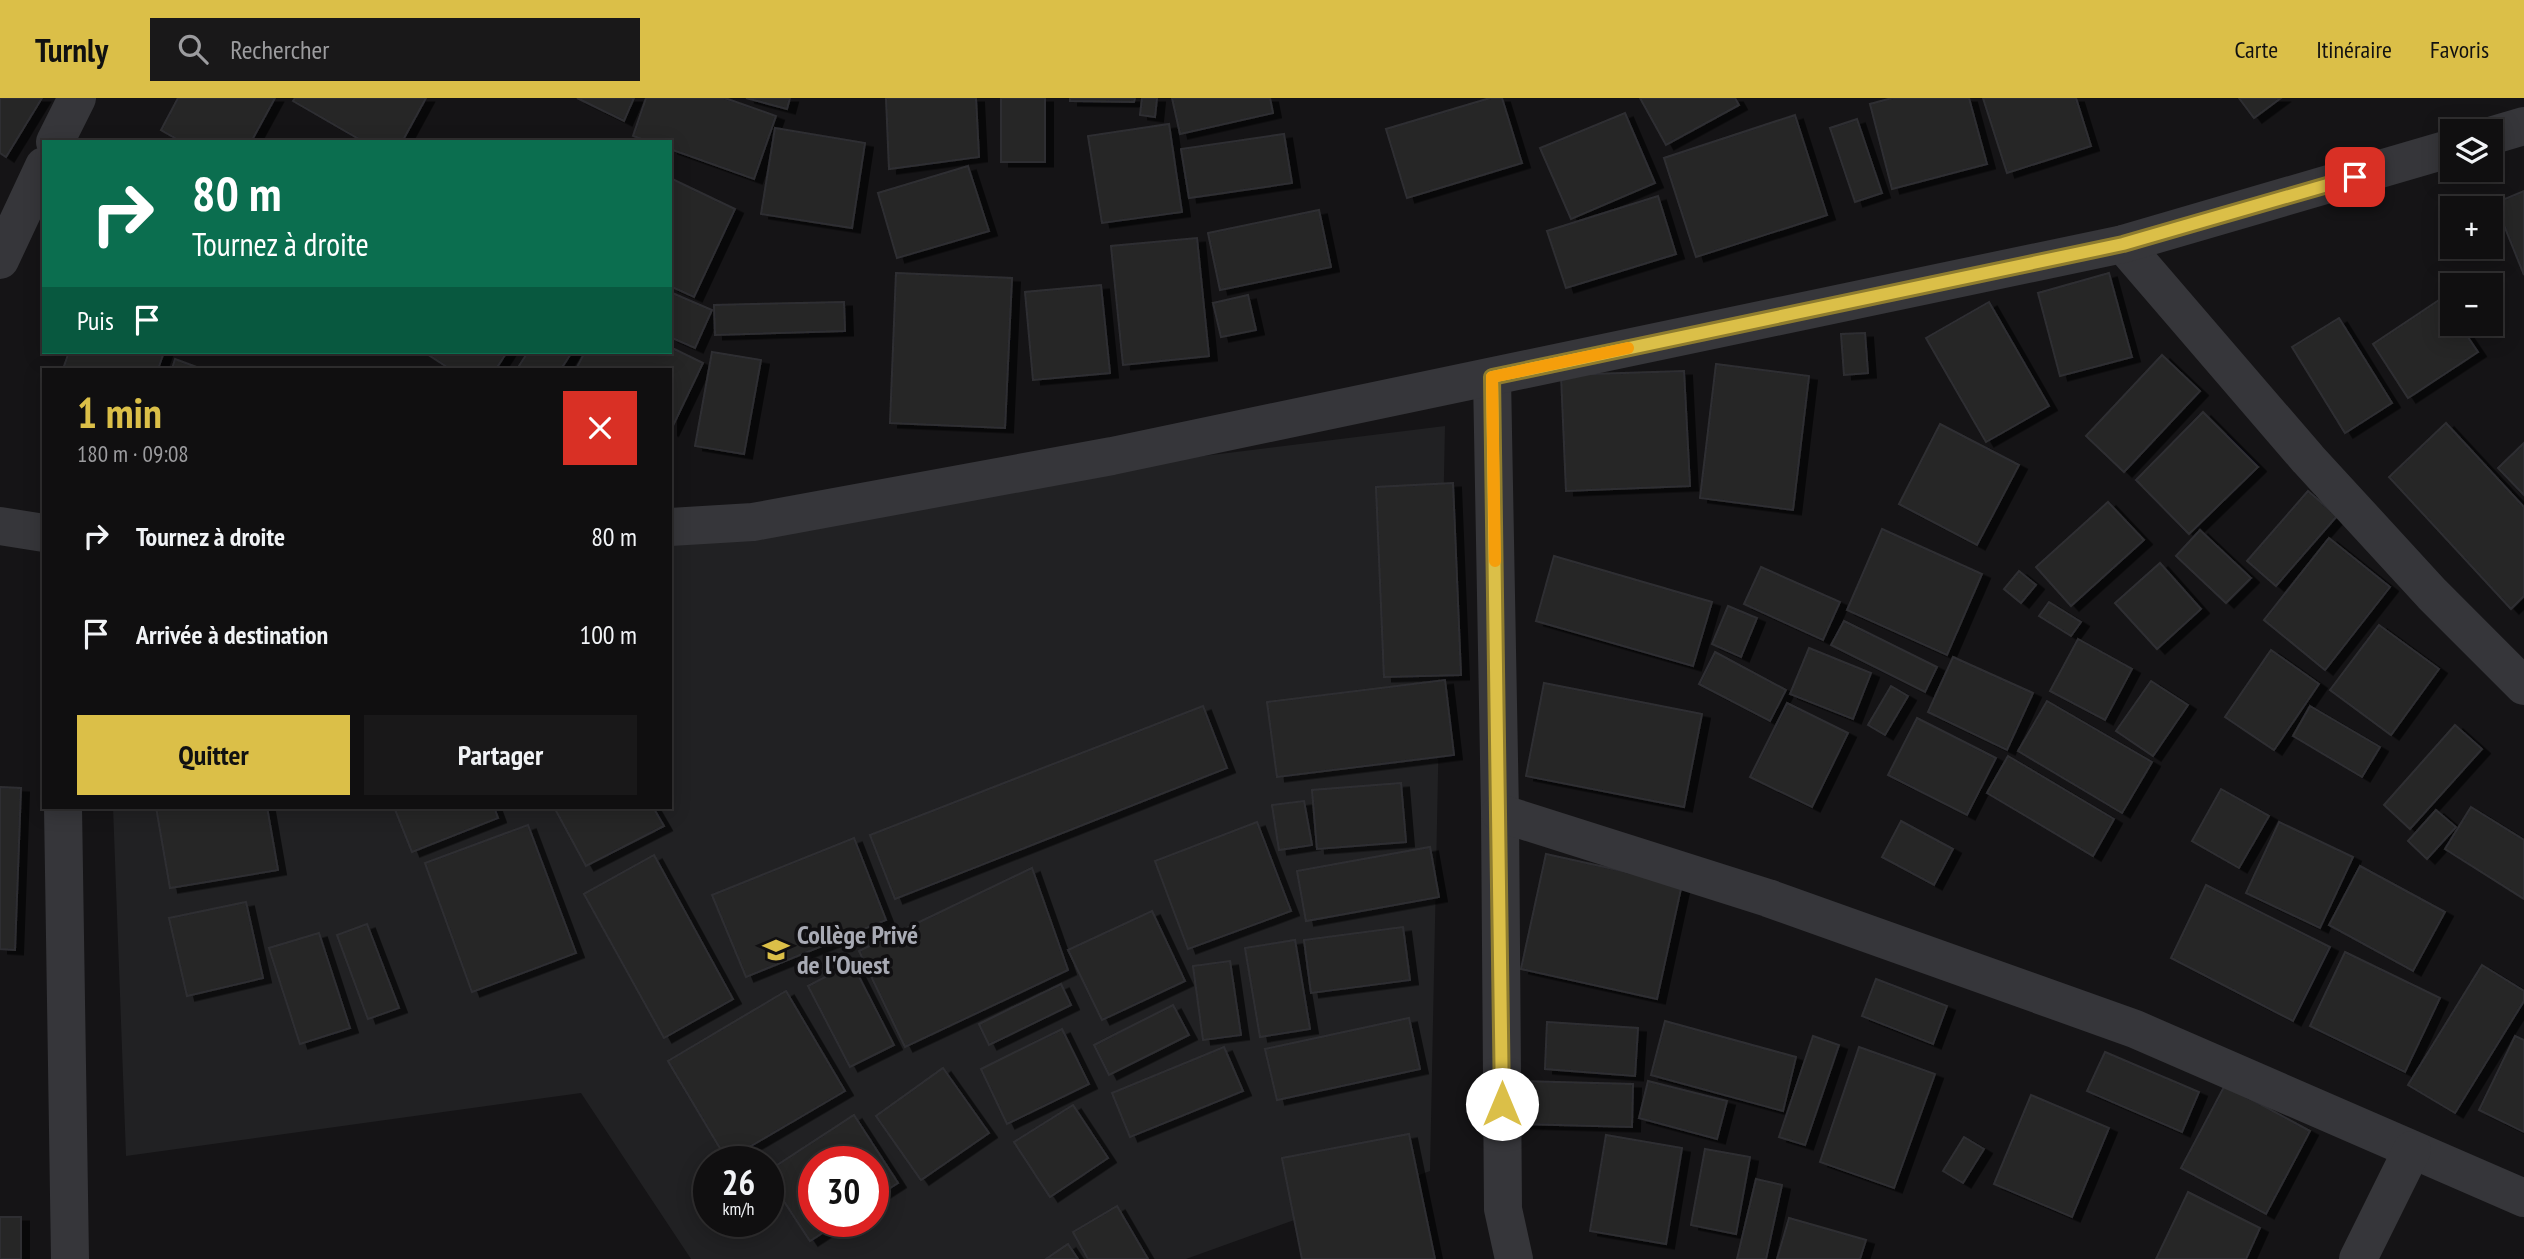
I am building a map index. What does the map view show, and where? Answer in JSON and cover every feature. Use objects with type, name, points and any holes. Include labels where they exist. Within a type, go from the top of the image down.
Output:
[{"type":"street","points":[[56,140],[77,98]]},
{"type":"street","points":[[2503,132],[2524,126]]},
{"type":"street","points":[[672,527],[753,522],[1072,463],[2123,244],[2440,152]]},
{"type":"street","points":[[0,260],[42,170]]},
{"type":"street","points":[[2123,244],[2308,460],[2432,594],[2524,685]]},
{"type":"street","points":[[1492,377],[1500,813],[1503,1209],[1514,1259]]},
{"type":"street","points":[[0,526],[42,535]]},
{"type":"street","points":[[63,809],[71,1259]]},
{"type":"street","points":[[1500,813],[1768,898],[2135,1029],[2524,1198]]},
{"type":"street","points":[[2358,1259],[2412,1150]]},
{"type":"shaded area","name":"Collège Privé de l'Ouest","points":[[1445,426],[1430,1171],[1186,1259],[691,1259],[581,1093],[126,1156],[113,809],[672,809],[672,522]]},
{"type":"building","points":[[0,98],[42,98],[6,157],[0,153]]},
{"type":"building","points":[[178,98],[275,98],[252,140],[178,140],[161,130]]},
{"type":"building","points":[[295,98],[426,98],[403,140],[361,140],[293,101]]},
{"type":"building","points":[[577,98],[634,98],[624,121]]},
{"type":"building","points":[[646,98],[725,98],[776,116],[754,179],[672,150],[672,140],[644,140],[633,136]]},
{"type":"building","points":[[746,98],[790,98],[787,109]]},
{"type":"building","points":[[886,98],[976,98],[979,157],[889,169]]},
{"type":"building","points":[[1001,98],[1045,98],[1045,162],[1001,162]]},
{"type":"building","points":[[1070,98],[1135,98],[1134,102],[1070,101]]},
{"type":"building","points":[[1142,98],[1157,98],[1155,117],[1140,115]]},
{"type":"building","points":[[1172,98],[1270,98],[1273,113],[1180,134]]},
{"type":"building","points":[[1490,98],[1502,98],[1522,163],[1407,198],[1386,129]]},
{"type":"building","points":[[1640,98],[1735,98],[1739,105],[1666,145]]},
{"type":"building","points":[[1892,98],[1969,98],[1987,164],[1892,189],[1870,104]]},
{"type":"building","points":[[1983,98],[2076,98],[2091,146],[2007,173]]},
{"type":"building","points":[[2239,98],[2281,98],[2254,118]]},
{"type":"building","points":[[1625,113],[1655,183],[1571,219],[1540,148]]},
{"type":"building","points":[[1795,115],[1827,215],[1696,257],[1664,158]]},
{"type":"building","points":[[1857,119],[1882,193],[1855,202],[1830,128]]},
{"type":"building","points":[[1169,124],[1182,212],[1102,223],[1088,136]]},
{"type":"building","points":[[775,128],[865,143],[852,228],[761,214]]},
{"type":"building","points":[[1284,134],[1292,183],[1189,198],[1181,149]]},
{"type":"building","points":[[968,166],[989,231],[897,258],[878,193]]},
{"type":"building","points":[[672,179],[735,209],[694,297],[672,287]]},
{"type":"building","points":[[2524,191],[2524,275],[2503,223],[2503,200]]},
{"type":"building","points":[[1658,196],[1676,254],[1566,288],[1547,231]]},
{"type":"building","points":[[1319,210],[1331,267],[1220,290],[1208,233]]},
{"type":"building","points":[[1197,238],[1209,356],[1123,365],[1111,246]]},
{"type":"building","points":[[896,273],[1012,278],[1005,428],[890,423]]},
{"type":"building","points":[[2109,273],[2132,357],[2060,376],[2038,293]]},
{"type":"building","points":[[1101,285],[1110,373],[1033,380],[1025,292]]},
{"type":"building","points":[[672,293],[712,310],[695,348],[672,338]]},
{"type":"building","points":[[1248,295],[1256,330],[1221,337],[1213,303]]},
{"type":"building","points":[[2440,299],[2440,336],[2467,336],[2478,352],[2408,398],[2373,344]]},
{"type":"building","points":[[844,302],[845,331],[715,335],[714,305]]},
{"type":"building","points":[[1989,302],[2049,406],[1986,442],[1926,338]]},
{"type":"building","points":[[2339,318],[2392,403],[2345,433],[2292,347]]},
{"type":"building","points":[[1865,333],[1868,373],[1844,375],[1841,334]]},
{"type":"building","points":[[672,348],[703,363],[672,428],[672,368],[577,368],[584,354],[672,354]]},
{"type":"building","points":[[712,352],[761,360],[744,454],[695,446]]},
{"type":"building","points":[[68,354],[163,354],[158,368],[63,368]]},
{"type":"building","points":[[427,354],[506,354],[497,368],[448,368]]},
{"type":"building","points":[[527,354],[571,354],[562,368],[518,368]]},
{"type":"building","points":[[2162,355],[2200,391],[2124,472],[2086,436]]},
{"type":"building","points":[[175,359],[199,368],[172,368]]},
{"type":"building","points":[[1716,364],[1809,376],[1793,510],[1700,498]]},
{"type":"building","points":[[1684,371],[1690,486],[1566,491],[1561,375]]},
{"type":"building","points":[[2203,412],[2258,467],[2189,534],[2136,480]]},
{"type":"building","points":[[2446,423],[2524,507],[2524,596],[2511,609],[2389,477]]},
{"type":"building","points":[[1940,424],[2019,465],[1977,545],[1899,504]]},
{"type":"building","points":[[2524,443],[2524,495],[2498,468]]},
{"type":"building","points":[[1453,483],[1461,675],[1384,677],[1376,487]]},
{"type":"building","points":[[2308,491],[2337,516],[2276,586],[2247,561]]},
{"type":"building","points":[[2108,502],[2144,540],[2071,606],[2036,567]]},
{"type":"building","points":[[1882,529],[1982,574],[1947,655],[1847,610]]},
{"type":"building","points":[[2200,530],[2251,578],[2226,603],[2176,556]]},
{"type":"building","points":[[2329,538],[2390,587],[2325,670],[2264,620]]},
{"type":"building","points":[[1554,556],[1712,602],[1693,666],[1536,621]]},
{"type":"building","points":[[2160,563],[2201,609],[2157,649],[2115,603]]},
{"type":"building","points":[[1761,567],[1840,602],[1823,640],[1744,604]]},
{"type":"building","points":[[2019,571],[2036,585],[2021,603],[2004,589]]},
{"type":"building","points":[[2049,602],[2081,622],[2071,636],[2039,616]]},
{"type":"building","points":[[1728,606],[1757,618],[1741,657],[1712,644]]},
{"type":"building","points":[[1844,621],[1937,667],[1925,692],[1831,645]]},
{"type":"building","points":[[2379,625],[2439,669],[2391,735],[2330,690]]},
{"type":"building","points":[[2078,639],[2132,669],[2105,720],[2050,691]]},
{"type":"building","points":[[1809,648],[1871,673],[1853,719],[1790,694]]},
{"type":"building","points":[[2271,650],[2319,684],[2274,750],[2225,717]]},
{"type":"building","points":[[1715,652],[1786,690],[1770,721],[1699,684]]},
{"type":"building","points":[[1953,657],[2033,693],[2007,750],[1928,712]]},
{"type":"building","points":[[1445,680],[1454,755],[1277,777],[1267,702]]},
{"type":"building","points":[[2151,681],[2188,705],[2153,756],[2116,731]]},
{"type":"building","points":[[1544,683],[1702,714],[1684,807],[1526,776]]},
{"type":"building","points":[[1891,686],[1908,696],[1885,735],[1868,725]]},
{"type":"building","points":[[2047,701],[2152,762],[2122,813],[2018,751]]},
{"type":"building","points":[[1787,703],[1848,733],[1812,807],[1750,777]]},
{"type":"building","points":[[1203,706],[1227,768],[895,899],[870,835]]},
{"type":"building","points":[[2310,706],[2380,747],[2362,777],[2293,736]]},
{"type":"building","points":[[1917,718],[1996,758],[1967,815],[1888,775]]},
{"type":"building","points":[[2455,725],[2482,749],[2410,829],[2384,805]]},
{"type":"building","points":[[2008,756],[2114,819],[2093,856],[1987,793]]},
{"type":"building","points":[[1401,783],[1406,842],[1317,849],[1312,790]]},
{"type":"building","points":[[0,787],[21,788],[15,950],[0,949]]},
{"type":"building","points":[[2221,789],[2269,816],[2239,868],[2192,841]]},
{"type":"building","points":[[1304,801],[1312,845],[1279,850],[1272,805]]},
{"type":"building","points":[[2471,807],[2524,840],[2524,899],[2445,849]]},
{"type":"building","points":[[156,809],[267,809],[278,870],[170,888]]},
{"type":"building","points":[[395,809],[495,809],[498,818],[412,852]]},
{"type":"building","points":[[555,809],[654,809],[664,826],[586,866]]},
{"type":"building","points":[[2436,810],[2456,827],[2427,859],[2408,841]]},
{"type":"building","points":[[1901,821],[1953,849],[1934,885],[1882,857]]},
{"type":"building","points":[[1257,822],[1291,911],[1188,949],[1155,861]]},
{"type":"building","points":[[2279,822],[2353,857],[2320,928],[2246,893]]},
{"type":"building","points":[[528,825],[576,953],[472,992],[425,863]]},
{"type":"building","points":[[854,838],[886,920],[746,977],[712,895]]},
{"type":"building","points":[[1430,847],[1439,897],[1306,921],[1297,871]]},
{"type":"building","points":[[1546,854],[1682,884],[1657,999],[1521,969]]},
{"type":"building","points":[[654,855],[733,999],[664,1038],[584,894]]},
{"type":"building","points":[[2360,866],[2445,912],[2413,971],[2329,925]]},
{"type":"building","points":[[1032,868],[1068,970],[905,1047],[859,951]]},
{"type":"building","points":[[2206,885],[2330,947],[2293,1021],[2171,958]]},
{"type":"building","points":[[246,902],[263,978],[187,996],[169,918]]},
{"type":"building","points":[[1152,911],[1185,981],[1102,1020],[1068,950]]},
{"type":"building","points":[[367,924],[399,1008],[368,1019],[337,935]]},
{"type":"building","points":[[1403,927],[1410,980],[1311,993],[1304,940]]},
{"type":"building","points":[[319,933],[350,1028],[300,1044],[269,948]]},
{"type":"building","points":[[1295,940],[1310,1029],[1260,1037],[1245,948]]},
{"type":"building","points":[[2345,952],[2440,998],[2405,1072],[2310,1026]]},
{"type":"building","points":[[1230,961],[1241,1035],[1203,1040],[1193,966]]},
{"type":"building","points":[[852,963],[894,1045],[850,1067],[808,986]]},
{"type":"building","points":[[2482,965],[2524,991],[2524,1001],[2455,1113],[2408,1085]]},
{"type":"building","points":[[1876,979],[1947,1006],[1933,1044],[1862,1016]]},
{"type":"building","points":[[1061,984],[1071,1005],[989,1045],[979,1024]]},
{"type":"building","points":[[786,991],[845,1091],[751,1146],[719,1146],[668,1061]]},
{"type":"building","points":[[1173,1005],[1189,1035],[1109,1075],[1094,1045]]},
{"type":"building","points":[[1409,1018],[1420,1069],[1277,1100],[1265,1049]]},
{"type":"building","points":[[1665,1021],[1796,1057],[1783,1111],[1651,1075]]},
{"type":"building","points":[[1547,1022],[1638,1028],[1635,1076],[1545,1069]]},
{"type":"building","points":[[1062,1029],[1089,1084],[1007,1124],[981,1069]]},
{"type":"building","points":[[1813,1036],[1839,1045],[1805,1145],[1779,1137]]},
{"type":"building","points":[[2515,1036],[2524,1040],[2524,1132],[2479,1110]]},
{"type":"building","points":[[1224,1047],[1243,1091],[1130,1137],[1112,1093]]},
{"type":"building","points":[[1859,1047],[1935,1074],[1894,1188],[1820,1162]]},
{"type":"building","points":[[2105,1052],[2199,1092],[2182,1132],[2087,1091]]},
{"type":"building","points":[[943,1068],[989,1133],[921,1180],[876,1116]]},
{"type":"building","points":[[1520,1081],[1633,1084],[1632,1127],[1519,1124]]},
{"type":"building","points":[[1648,1081],[1727,1101],[1717,1139],[1639,1118]]},
{"type":"building","points":[[2225,1085],[2310,1131],[2266,1214],[2181,1168]]},
{"type":"building","points":[[2031,1095],[2109,1128],[2072,1217],[1994,1184]]},
{"type":"building","points":[[1073,1105],[1108,1158],[1050,1197],[1014,1142]]},
{"type":"building","points":[[854,1115],[874,1146],[806,1146]]},
{"type":"building","points":[[1409,1134],[1435,1259],[1302,1259],[1282,1158]]},
{"type":"building","points":[[1606,1135],[1682,1148],[1666,1244],[1590,1231]]},
{"type":"building","points":[[1964,1137],[1984,1149],[1963,1183],[1943,1171]]},
{"type":"building","points":[[1705,1149],[1750,1157],[1736,1234],[1691,1225]]},
{"type":"building","points":[[798,1151],[798,1223],[784,1201],[784,1161]]},
{"type":"building","points":[[889,1169],[898,1183],[889,1189]]},
{"type":"building","points":[[1756,1179],[1782,1185],[1766,1259],[1737,1259]]},
{"type":"building","points":[[2188,1192],[2260,1228],[2246,1259],[2156,1259]]},
{"type":"building","points":[[1117,1206],[1148,1259],[1088,1259],[1073,1232]]},
{"type":"building","points":[[0,1217],[21,1217],[21,1259],[0,1259]]},
{"type":"building","points":[[1789,1218],[1866,1240],[1860,1259],[1777,1259]]},
{"type":"building","points":[[1068,1244],[1078,1259],[1046,1259]]},
{"type":"slow traffic","points":[[1495,561],[1492,377],[1628,348]]},
{"type":"place","name":"Collège Privé de l'Ouest","points":[[776,950]]},
{"type":"route","points":[[1502,1104],[1492,377],[2123,244],[2355,177]]}]
